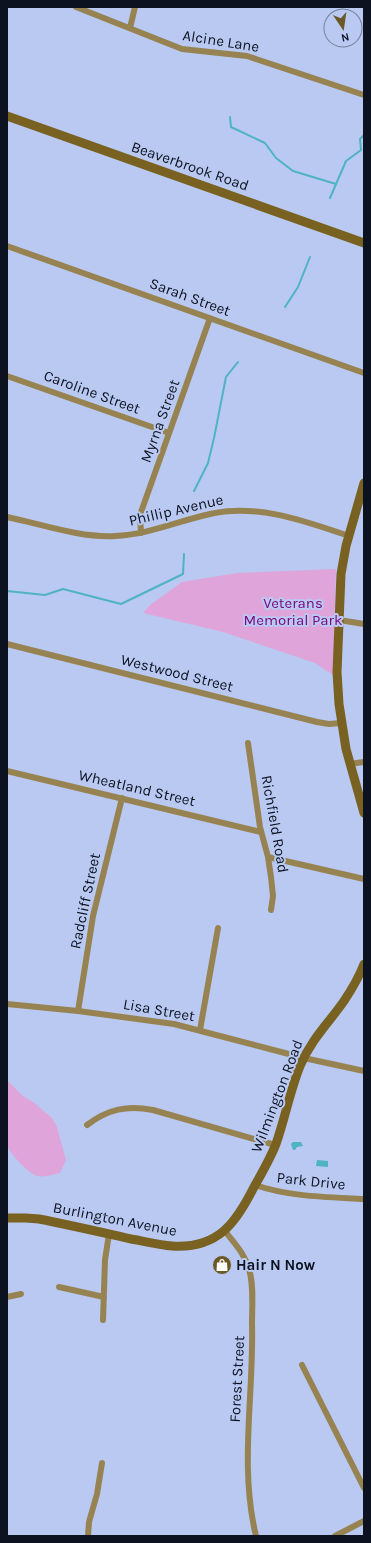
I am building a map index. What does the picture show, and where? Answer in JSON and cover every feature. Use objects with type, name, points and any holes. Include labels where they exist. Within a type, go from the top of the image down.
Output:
[{"type":"main road","name":"Beaverbrook Road","points":[[7,116],[364,243]]},
{"type":"main road","points":[[364,483],[349,536],[341,574],[338,681],[342,723],[349,764],[364,813]]},
{"type":"main road","name":"Wilmington Road","points":[[234,1222],[242,1212],[275,1145],[296,1076],[304,1058],[318,1033],[345,1000],[356,982],[364,964]]},
{"type":"main road","name":"Burlington Avenue","points":[[7,1218],[39,1219],[163,1245],[180,1246],[203,1242],[225,1231],[234,1222]]},
{"type":"street","name":"Alcine Lane","points":[[76,7],[182,49],[198,52],[240,54],[364,95]]},
{"type":"street","points":[[130,28],[135,7]]},
{"type":"street","name":"Sarah Street","points":[[7,246],[364,373]]},
{"type":"street","name":"Myrna Street","points":[[141,533],[140,515],[210,318]]},
{"type":"street","name":"Caroline Street","points":[[7,376],[169,433]]},
{"type":"street","name":"Phillip Avenue","points":[[7,517],[93,536],[120,536],[141,533],[211,514],[243,510],[291,518],[349,536]]},
{"type":"street","points":[[339,620],[364,624]]},
{"type":"street","name":"Westwood Street","points":[[7,644],[316,722],[329,724],[342,723]]},
{"type":"street","name":"Richfield Road","points":[[248,743],[261,832],[268,857],[273,894],[271,910]]},
{"type":"street","points":[[349,764],[364,762]]},
{"type":"street","name":"Wheatland Street","points":[[7,770],[261,832]]},
{"type":"street","name":"Radcliff Street","points":[[78,1011],[93,916],[122,798]]},
{"type":"street","points":[[268,857],[364,879]]},
{"type":"street","points":[[200,1030],[218,928]]},
{"type":"street","name":"Lisa Street","points":[[7,1004],[78,1011],[169,1023],[304,1058],[364,1071]]},
{"type":"street","points":[[87,1125],[96,1118],[116,1110],[137,1107],[153,1110],[275,1145]]},
{"type":"street","name":"Park Drive","points":[[256,1185],[271,1190],[298,1194],[364,1199]]},
{"type":"street","name":"Forest Street","points":[[225,1231],[244,1256],[251,1276],[253,1360],[247,1448],[249,1504],[256,1536]]},
{"type":"street","points":[[103,1320],[106,1253],[109,1234]]},
{"type":"street","points":[[59,1286],[104,1297]]},
{"type":"street","points":[[7,1297],[20,1294]]},
{"type":"street","points":[[302,1365],[364,1488]]},
{"type":"street","points":[[88,1536],[89,1522],[97,1494],[102,1463]]},
{"type":"street","points":[[335,1536],[364,1521]]},
{"type":"green space","name":"Veterans Memorial Park","points":[[336,569],[333,675],[315,663],[223,632],[143,613],[150,605],[182,582],[237,573]]},
{"type":"green space","points":[[7,1080],[23,1096],[33,1102],[52,1118],[57,1127],[66,1160],[60,1173],[44,1177],[34,1175],[21,1164],[7,1146]]},
{"type":"shaded area","points":[[293,1142],[301,1142],[303,1146],[297,1147],[293,1150],[291,1144]]},
{"type":"shaded area","points":[[317,1160],[328,1161],[328,1167],[316,1166]]},
{"type":"waterway","points":[[230,117],[231,127],[265,143],[276,158],[293,171],[336,184]]},
{"type":"waterway","points":[[330,198],[346,161],[361,150],[360,139],[364,135]]},
{"type":"waterway","points":[[285,307],[298,287],[310,257]]},
{"type":"waterway","points":[[194,491],[208,463],[226,377],[238,362]]},
{"type":"waterway","points":[[7,591],[45,595],[63,589],[121,604],[183,574],[184,554]]},
{"type":"place","name":"Hair N Now","points":[[222,1265]]}]
